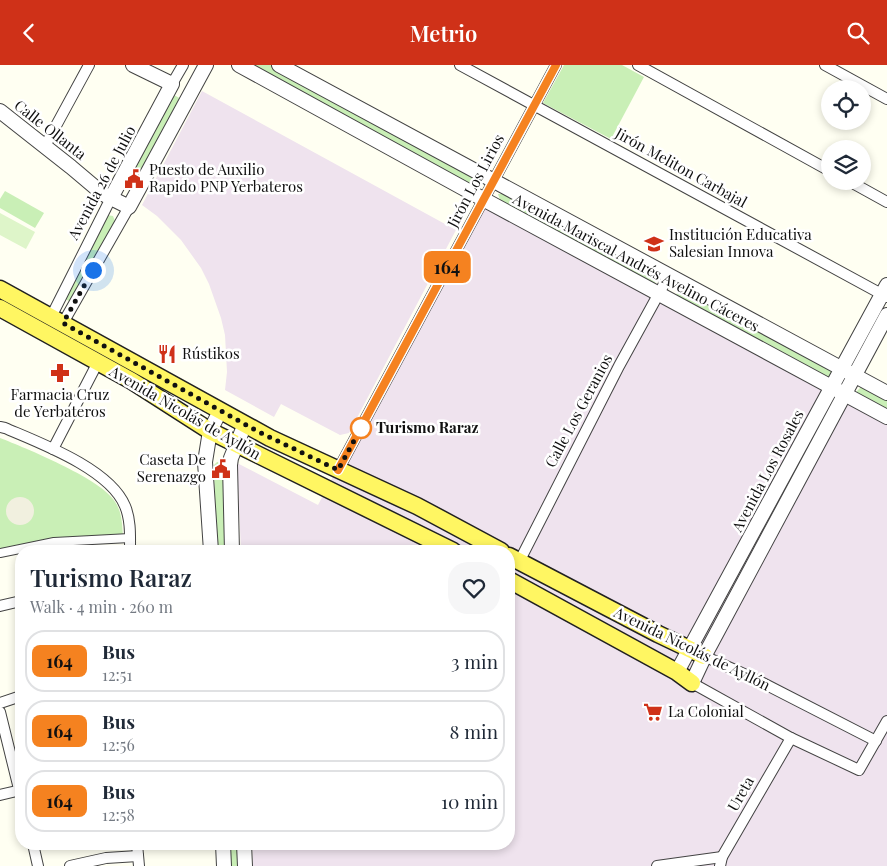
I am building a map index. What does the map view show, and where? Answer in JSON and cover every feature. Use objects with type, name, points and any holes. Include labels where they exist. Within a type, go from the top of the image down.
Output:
[{"type":"main road","name":"Avenida Nicolás de Ayllón","points":[[0,289],[220,411],[338,470],[416,506],[490,545]]},
{"type":"main road","name":"Avenida Nicolás de Ayllón","points":[[0,308],[132,381],[210,431],[236,445],[441,545]]},
{"type":"main road","name":"Avenida Nicolás de Ayllón","points":[[515,559],[697,653]]},
{"type":"main road","name":"Avenida Nicolás de Ayllón","points":[[515,583],[677,671],[692,683]]},
{"type":"street","points":[[45,146],[89,65]]},
{"type":"street","points":[[133,65],[172,84]]},
{"type":"street","name":"Avenida 26 de Julio","points":[[57,320],[110,198],[183,65]]},
{"type":"street","points":[[57,320],[129,207],[206,65]]},
{"type":"street","name":"Avenida Mariscal Andrés Avelino Cáceres","points":[[239,65],[887,417]]},
{"type":"street","name":"Avenida Mariscal Andrés Avelino Cáceres","points":[[279,65],[887,393]]},
{"type":"street","name":"Jirón Meliton Carbajal","points":[[460,65],[885,292]]},
{"type":"street","name":"Jirón Los Lirios","points":[[338,470],[556,65]]},
{"type":"street","points":[[638,65],[821,166]]},
{"type":"street","points":[[825,65],[887,99]]},
{"type":"street","name":"Calle Ollanta","points":[[0,111],[102,194],[129,207]]},
{"type":"street","points":[[865,190],[887,202]]},
{"type":"street","name":"Calle Los Geranios","points":[[515,556],[669,275]]},
{"type":"street","name":"Avenida Los Rosales","points":[[692,683],[697,653],[838,390],[842,368],[885,292]]},
{"type":"street","name":"Avenida Los Rosales","points":[[838,390],[855,375],[887,315]]},
{"type":"street","points":[[53,449],[98,362]]},
{"type":"street","points":[[211,545],[205,462],[210,431],[220,411]]},
{"type":"street","points":[[232,545],[231,458],[245,424]]},
{"type":"street","points":[[0,427],[53,449],[95,473],[113,489],[125,505],[129,521],[130,545]]},
{"type":"street","points":[[39,545],[54,542],[130,538]]},
{"type":"street","points":[[0,553],[15,550]]},
{"type":"street","points":[[0,606],[15,602]]},
{"type":"street","name":"Avenida Los Rosales","points":[[677,671],[697,653]]},
{"type":"street","name":"Avenida Nicolás de Ayllón","points":[[692,683],[791,738],[858,770],[876,741],[755,679],[697,653]]},
{"type":"street","points":[[0,703],[15,698]]},
{"type":"street","points":[[0,712],[15,769]]},
{"type":"street","points":[[876,741],[887,721]]},
{"type":"street","name":"Ureta","points":[[721,861],[791,738]]},
{"type":"street","points":[[0,795],[15,793]]},
{"type":"street","points":[[34,850],[38,866]]},
{"type":"street","points":[[223,850],[224,866]]},
{"type":"street","points":[[244,850],[245,866]]},
{"type":"street","points":[[70,866],[106,858],[138,861]]},
{"type":"street","points":[[657,866],[721,861]]},
{"type":"shaded area","points":[[202,91],[456,230],[349,433],[340,435],[281,404],[274,417],[225,390],[227,372],[225,335],[209,284],[201,268],[181,240],[157,216],[142,205]]},
{"type":"shaded area","points":[[478,202],[887,421],[887,866],[253,866],[252,850],[515,850],[515,545],[241,545],[237,463],[318,505]]},
{"type":"shaded area","points":[[20,497],[30,501],[34,511],[30,521],[20,525],[10,521],[6,511],[10,501]]},
{"type":"green space","points":[[246,65],[274,65],[475,179],[473,186],[467,186]]},
{"type":"green space","points":[[564,65],[622,65],[644,77],[611,139],[543,103]]},
{"type":"green space","points":[[174,95],[183,100],[142,174],[134,169]]},
{"type":"green space","points":[[5,191],[44,213],[35,228],[0,208],[0,199]]},
{"type":"green space","points":[[498,194],[505,194],[652,272],[656,276],[655,284],[648,283],[500,200]]},
{"type":"green space","points":[[0,213],[35,232],[26,249],[0,235]]},
{"type":"green space","points":[[107,215],[113,216],[115,221],[71,302],[63,298]]},
{"type":"green space","points":[[681,286],[834,370],[828,378],[676,295]]},
{"type":"green space","points":[[862,386],[887,400],[887,410],[855,393]]},
{"type":"green space","points":[[0,438],[61,464],[93,482],[113,499],[121,517],[123,536],[54,545],[15,545],[15,550],[0,552]]},
{"type":"green space","points":[[225,461],[230,545],[216,545],[214,465],[217,462]]},
{"type":"green space","points":[[227,850],[239,850],[240,866],[228,866]]},
{"type":"bus line","name":"164","points":[[338,470],[556,65]]},
{"type":"place","name":"Puesto de Auxilio Rapido PNP Yerbateros","points":[[134,179]]},
{"type":"place","name":"Institución Educativa Salesian Innova","points":[[654,244]]},
{"type":"place","name":"Rústikos","points":[[167,354]]},
{"type":"place","name":"Farmacia Cruz de Yerbateros","points":[[60,373]]},
{"type":"place","name":"Turismo Raraz","points":[[361,428]]},
{"type":"place","name":"Caseta De Serenazgo","points":[[221,469]]},
{"type":"place","name":"La Colonial","points":[[653,712]]},
{"type":"route","points":[[93,270],[63,323],[270,438],[338,470],[361,428]]}]
